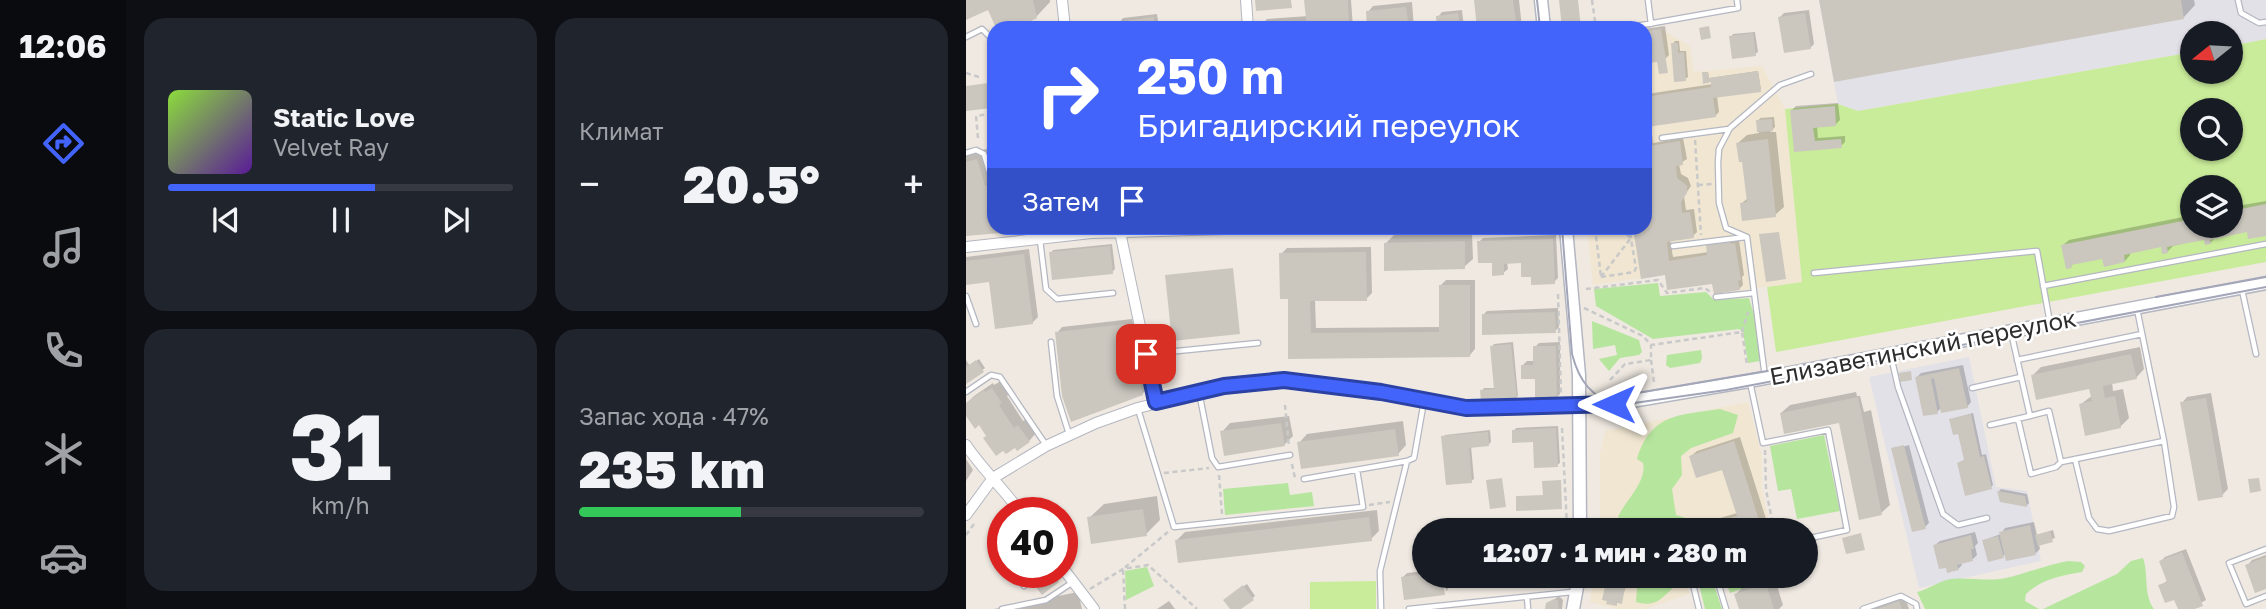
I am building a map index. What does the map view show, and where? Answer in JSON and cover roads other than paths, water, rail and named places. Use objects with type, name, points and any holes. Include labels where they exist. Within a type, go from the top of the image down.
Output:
[{"type":"street","points":[[1062,0],[1064,21]]},
{"type":"street","points":[[1246,0],[1248,21]]},
{"type":"street","points":[[1541,0],[1543,21]]},
{"type":"street","points":[[966,247],[1063,235]]},
{"type":"street","points":[[1121,235],[1156,402]]},
{"type":"street","points":[[1567,235],[1579,404],[1580,518]]},
{"type":"street","name":"Елизаветинский переулок","points":[[1579,404],[1614,404],[1749,381],[2266,283]]},
{"type":"street","points":[[966,515],[993,478],[1046,446],[1138,408],[1199,391],[1284,380],[1381,392],[1466,408],[1579,404]]},
{"type":"street","points":[[966,445],[1008,497]]},
{"type":"street","points":[[1078,588],[1094,609]]},
{"type":"street","points":[[1573,609],[1578,588]]},
{"type":"lane","points":[[1648,0],[1651,21]]},
{"type":"lane","points":[[1652,24],[1738,8],[1737,0]]},
{"type":"lane","points":[[2238,0],[2241,13],[2259,23],[2266,22]]},
{"type":"lane","points":[[966,37],[982,29],[987,34]]},
{"type":"lane","points":[[1747,237],[1726,228],[1722,219],[1718,183],[1719,149],[1730,128],[1780,85],[1811,74]]},
{"type":"lane","points":[[1662,138],[1730,128]]},
{"type":"lane","points":[[966,153],[976,150],[984,154],[987,164]]},
{"type":"lane","points":[[1673,246],[1747,237]]},
{"type":"lane","points":[[1747,237],[1765,378]]},
{"type":"lane","points":[[1040,239],[1045,289],[1057,299],[1113,293]]},
{"type":"lane","points":[[2043,286],[2266,244]]},
{"type":"lane","points":[[1814,273],[2037,251],[2050,323]]},
{"type":"lane","points":[[2242,288],[2256,354]]},
{"type":"lane","points":[[1716,297],[1754,293]]},
{"type":"lane","points":[[966,296],[976,324]]},
{"type":"lane","points":[[2075,459],[2089,518],[2097,529],[2109,531],[2172,516],[2174,507],[2165,441],[2137,307]]},
{"type":"lane","points":[[2011,331],[2030,416]]},
{"type":"lane","points":[[2017,360],[2142,334]]},
{"type":"lane","points":[[1051,342],[1058,396],[1069,435]]},
{"type":"lane","points":[[1146,354],[1258,343]]},
{"type":"lane","points":[[1891,355],[1898,387],[1943,514],[1958,525],[1987,518]]},
{"type":"lane","points":[[966,392],[991,375],[1000,377],[1046,446]]},
{"type":"lane","points":[[1972,388],[2021,377]]},
{"type":"lane","points":[[1749,381],[1763,443],[1828,430],[1847,530],[1818,536]]},
{"type":"lane","points":[[1199,391],[1212,458],[1218,467],[1290,455]]},
{"type":"lane","points":[[1304,479],[1414,458],[1424,401]]},
{"type":"lane","points":[[1138,408],[1174,527],[1363,506],[1357,470]]},
{"type":"lane","points":[[1990,425],[2049,411],[2061,462]]},
{"type":"lane","points":[[2018,419],[2031,474],[2056,467],[2061,462],[2165,441]]},
{"type":"lane","points":[[1381,609],[1380,571],[1407,461]]},
{"type":"lane","points":[[2266,549],[2229,563],[2246,604],[2266,596]]},
{"type":"lane","points":[[1002,609],[1046,600],[1064,588]]},
{"type":"lane","points":[[1693,588],[1699,609]]},
{"type":"lane","points":[[1720,588],[1726,609]]},
{"type":"lane","points":[[1409,609],[1577,592]]},
{"type":"lane","points":[[1863,609],[1901,596],[1916,604],[1917,609]]},
{"type":"lane","points":[[1527,597],[1528,609]]},
{"type":"tram line","points":[[1537,0],[1539,21]]},
{"type":"tram line","points":[[1563,235],[1575,364],[1594,393],[1620,405],[1726,390],[2266,287]]},
{"type":"tram line","points":[[2156,297],[2266,277]]},
{"type":"tram line","points":[[1612,394],[1631,394],[1809,364]]}]
